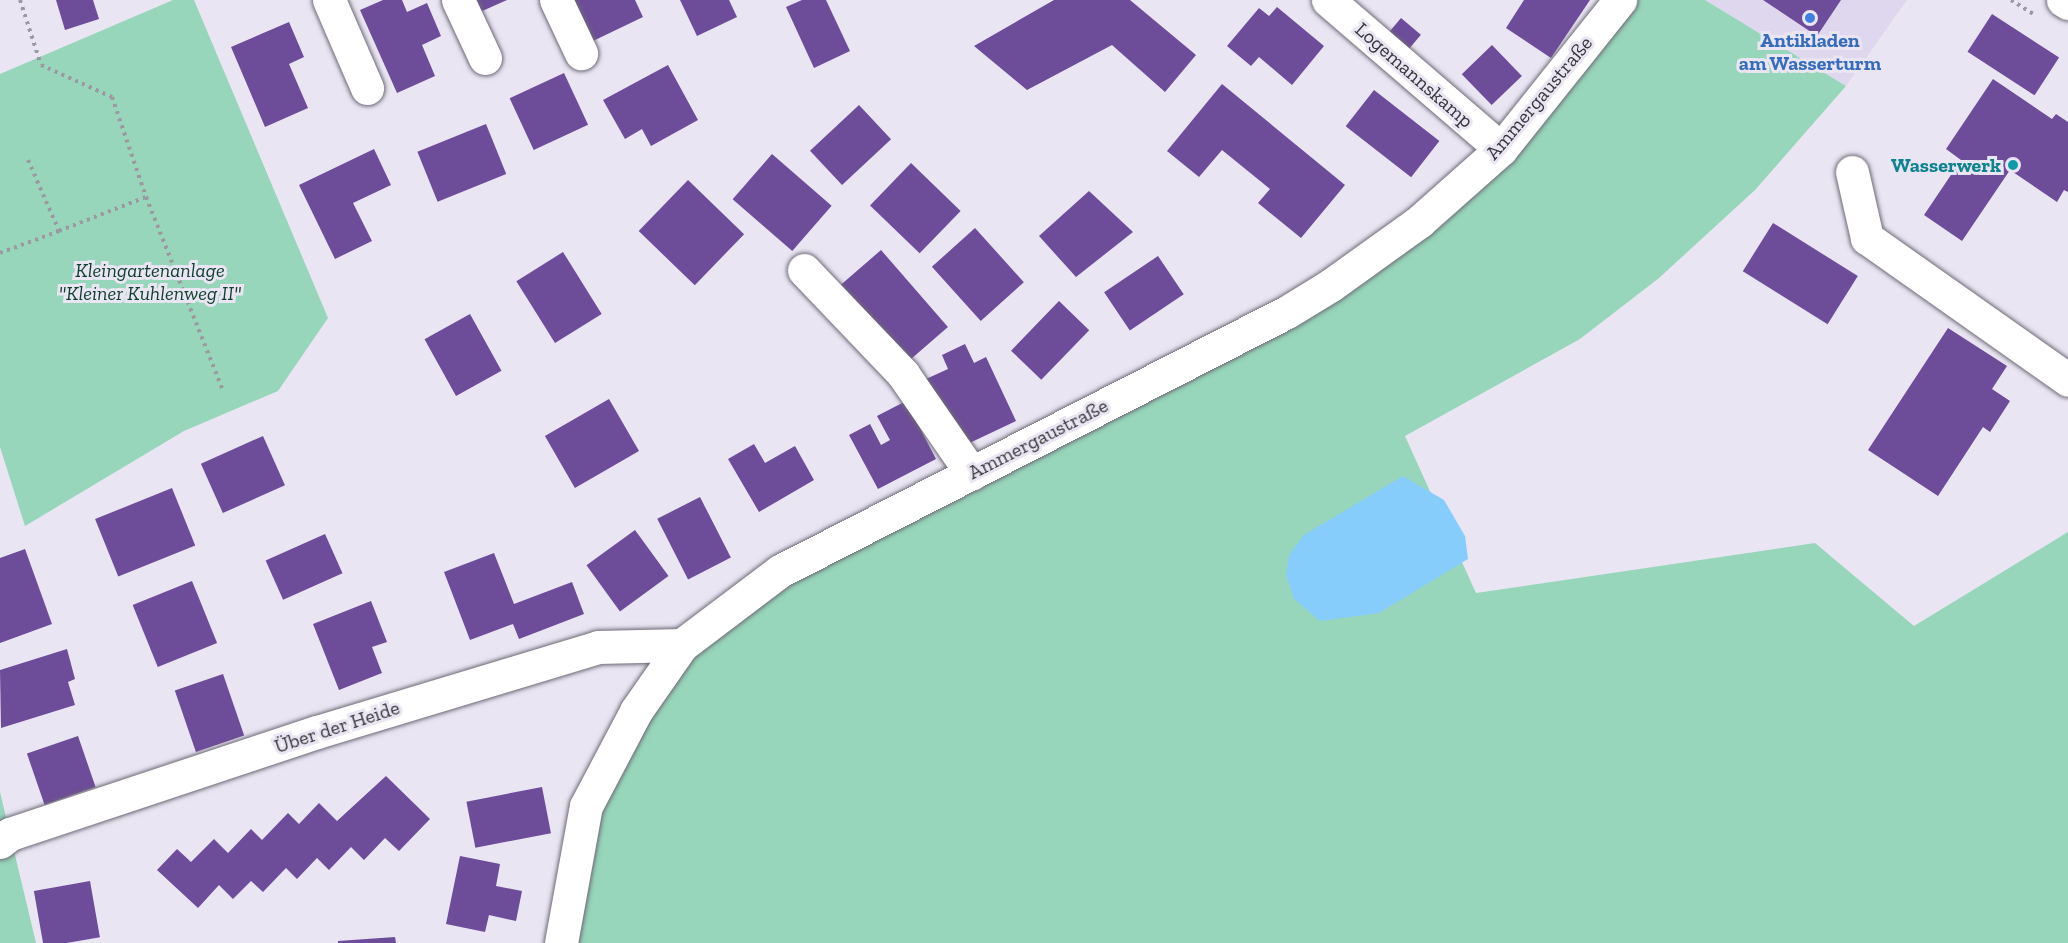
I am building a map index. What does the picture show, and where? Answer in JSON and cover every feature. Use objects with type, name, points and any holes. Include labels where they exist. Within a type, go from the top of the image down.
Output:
[{"type":"street","points":[[329,0],[367,88]]},
{"type":"street","points":[[458,0],[485,58]]},
{"type":"street","points":[[556,0],[581,54]]},
{"type":"street","name":"Logemannskamp","points":[[1328,0],[1501,149]]},
{"type":"street","name":"Ammergaustraße","points":[[561,943],[586,806],[636,711],[681,645],[780,571],[1287,312],[1420,221],[1501,149],[1620,0]]},
{"type":"street","points":[[2063,0],[2068,3]]},
{"type":"street","points":[[1852,172],[1867,238],[2068,380]]},
{"type":"street","points":[[804,270],[903,374],[972,474]]},
{"type":"street","name":"Über der Heide","points":[[0,842],[10,834],[317,732],[598,647],[681,645]]},
{"type":"path","points":[[20,0],[42,65],[112,97],[146,197],[222,388]]},
{"type":"path","points":[[28,159],[59,231]]},
{"type":"path","points":[[0,253],[146,197]]},
{"type":"shaded area","points":[[1705,0],[1907,0],[1846,86]]},
{"type":"green space","name":"Kleingartenanlage \"Kleiner Kuhlenweg II\"","points":[[173,0],[194,0],[328,318],[278,391],[184,431],[25,526],[0,447],[0,74]]},
{"type":"green space","points":[[1634,0],[1705,0],[1846,86],[1755,190],[1659,278],[1580,339],[1405,436],[1476,593],[1815,543],[1914,626],[2068,532],[2068,943],[571,943],[595,809],[690,650],[785,578],[1338,296]]},
{"type":"green space","points":[[0,792],[10,834],[36,943],[0,943]]},
{"type":"water","points":[[1403,476],[1444,500],[1465,536],[1468,559],[1379,613],[1320,621],[1294,599],[1286,575],[1289,555],[1304,535]]},
{"type":"building","points":[[56,0],[93,0],[99,19],[65,30]]},
{"type":"building","points":[[383,0],[402,0],[407,12],[427,3],[441,36],[422,45],[435,76],[397,93],[360,10]]},
{"type":"building","points":[[474,0],[507,0],[480,12]]},
{"type":"building","points":[[573,0],[635,0],[643,17],[593,41]]},
{"type":"building","points":[[680,0],[729,0],[737,17],[697,36]]},
{"type":"building","points":[[802,0],[826,0],[850,51],[814,68],[786,7]]},
{"type":"building","points":[[1054,0],[1130,0],[1196,55],[1165,92],[1112,45],[1027,90],[974,46]]},
{"type":"building","points":[[1524,0],[1590,0],[1551,58],[1506,28]]},
{"type":"building","name":"Antikladen am Wasserturm","points":[[1763,0],[1841,0],[1817,36]]},
{"type":"building","points":[[1277,7],[1324,46],[1292,85],[1259,57],[1251,66],[1227,46],[1259,8],[1269,16]]},
{"type":"building","points":[[1992,14],[2059,58],[2035,95],[1967,52]]},
{"type":"building","points":[[1401,18],[1421,35],[1409,49],[1389,32]]},
{"type":"building","points":[[289,22],[304,57],[289,64],[308,108],[265,127],[231,47]]},
{"type":"building","points":[[1492,45],[1522,76],[1492,105],[1462,74]]},
{"type":"building","points":[[668,65],[698,120],[651,146],[642,129],[625,139],[603,100]]},
{"type":"building","points":[[564,73],[588,125],[534,150],[510,98]]},
{"type":"building","name":"Wasserwerk","points":[[1993,79],[2052,119],[2056,114],[2068,122],[2068,192],[2064,190],[2057,202],[2010,170],[1962,241],[1924,215],[1961,160],[1946,149]]},
{"type":"building","points":[[1222,84],[1345,185],[1301,238],[1258,203],[1270,189],[1222,150],[1199,177],[1167,151]]},
{"type":"building","points":[[1374,90],[1439,141],[1411,177],[1346,126]]},
{"type":"building","points":[[859,105],[891,139],[842,185],[810,151]]},
{"type":"building","points":[[486,124],[506,174],[438,202],[417,152]]},
{"type":"building","points":[[374,149],[391,185],[353,203],[372,241],[335,259],[299,185]]},
{"type":"building","points":[[772,154],[832,206],[792,251],[733,199]]},
{"type":"building","points":[[911,163],[961,211],[920,253],[870,205]]},
{"type":"building","points":[[688,180],[744,234],[695,285],[639,231]]},
{"type":"building","points":[[1089,191],[1133,232],[1076,277],[1039,236]]},
{"type":"building","points":[[1773,223],[1858,276],[1828,324],[1743,271]]},
{"type":"building","points":[[975,228],[1024,282],[981,321],[932,267]]},
{"type":"building","points":[[881,250],[948,327],[906,363],[839,286]]},
{"type":"building","points":[[563,252],[602,314],[555,343],[516,281]]},
{"type":"building","points":[[1158,256],[1184,294],[1130,330],[1104,292]]},
{"type":"building","points":[[1059,301],[1089,330],[1041,380],[1011,351]]},
{"type":"building","points":[[470,314],[502,371],[456,396],[425,339]]},
{"type":"building","points":[[1948,328],[2007,366],[1992,389],[2010,401],[1990,432],[1983,427],[1938,496],[1868,450]]},
{"type":"building","points":[[965,344],[974,363],[986,357],[1016,421],[959,448],[926,379],[948,369],[942,355]]},
{"type":"building","points":[[609,399],[639,451],[575,488],[545,436]]},
{"type":"building","points":[[906,401],[936,459],[878,489],[849,435],[870,424],[881,445],[890,440],[877,416]]},
{"type":"building","points":[[263,436],[285,485],[223,513],[201,464]]},
{"type":"building","points":[[754,444],[765,463],[795,446],[814,480],[759,512],[728,459]]},
{"type":"building","points":[[172,488],[195,545],[118,577],[95,519]]},
{"type":"building","points":[[700,497],[731,558],[688,579],[657,519]]},
{"type":"building","points":[[635,530],[669,576],[620,611],[586,565]]},
{"type":"building","points":[[325,534],[342,573],[283,600],[266,560]]},
{"type":"building","points":[[25,549],[52,624],[0,643],[0,558]]},
{"type":"building","points":[[494,553],[514,604],[572,582],[584,614],[519,639],[513,624],[470,640],[444,572]]},
{"type":"building","points":[[192,581],[217,643],[158,667],[133,605]]},
{"type":"building","points":[[371,601],[387,642],[372,647],[382,673],[339,690],[313,624]]},
{"type":"building","points":[[67,649],[75,679],[68,682],[75,705],[1,728],[0,670]]},
{"type":"building","points":[[223,674],[244,735],[196,752],[175,691]]},
{"type":"building","points":[[78,736],[96,787],[45,805],[27,754]]},
{"type":"building","points":[[386,776],[430,819],[399,851],[385,838],[364,860],[351,847],[329,870],[317,858],[297,879],[286,868],[263,892],[251,881],[233,899],[219,885],[198,908],[157,870],[177,849],[191,862],[214,839],[228,853],[251,829],[262,840],[288,813],[299,824],[319,803],[337,821]]},
{"type":"building","points":[[542,787],[551,833],[475,848],[466,802]]},
{"type":"building","points":[[460,856],[500,864],[496,886],[522,891],[516,921],[489,915],[485,932],[446,924]]},
{"type":"building","points":[[90,881],[100,937],[67,943],[43,943],[34,891]]},
{"type":"building","points":[[395,937],[396,943],[338,943],[338,941]]},
{"type":"place","name":"Antikladen am Wasserturm","points":[[1810,18]]},
{"type":"place","name":"Wasserwerk","points":[[2013,165]]}]
